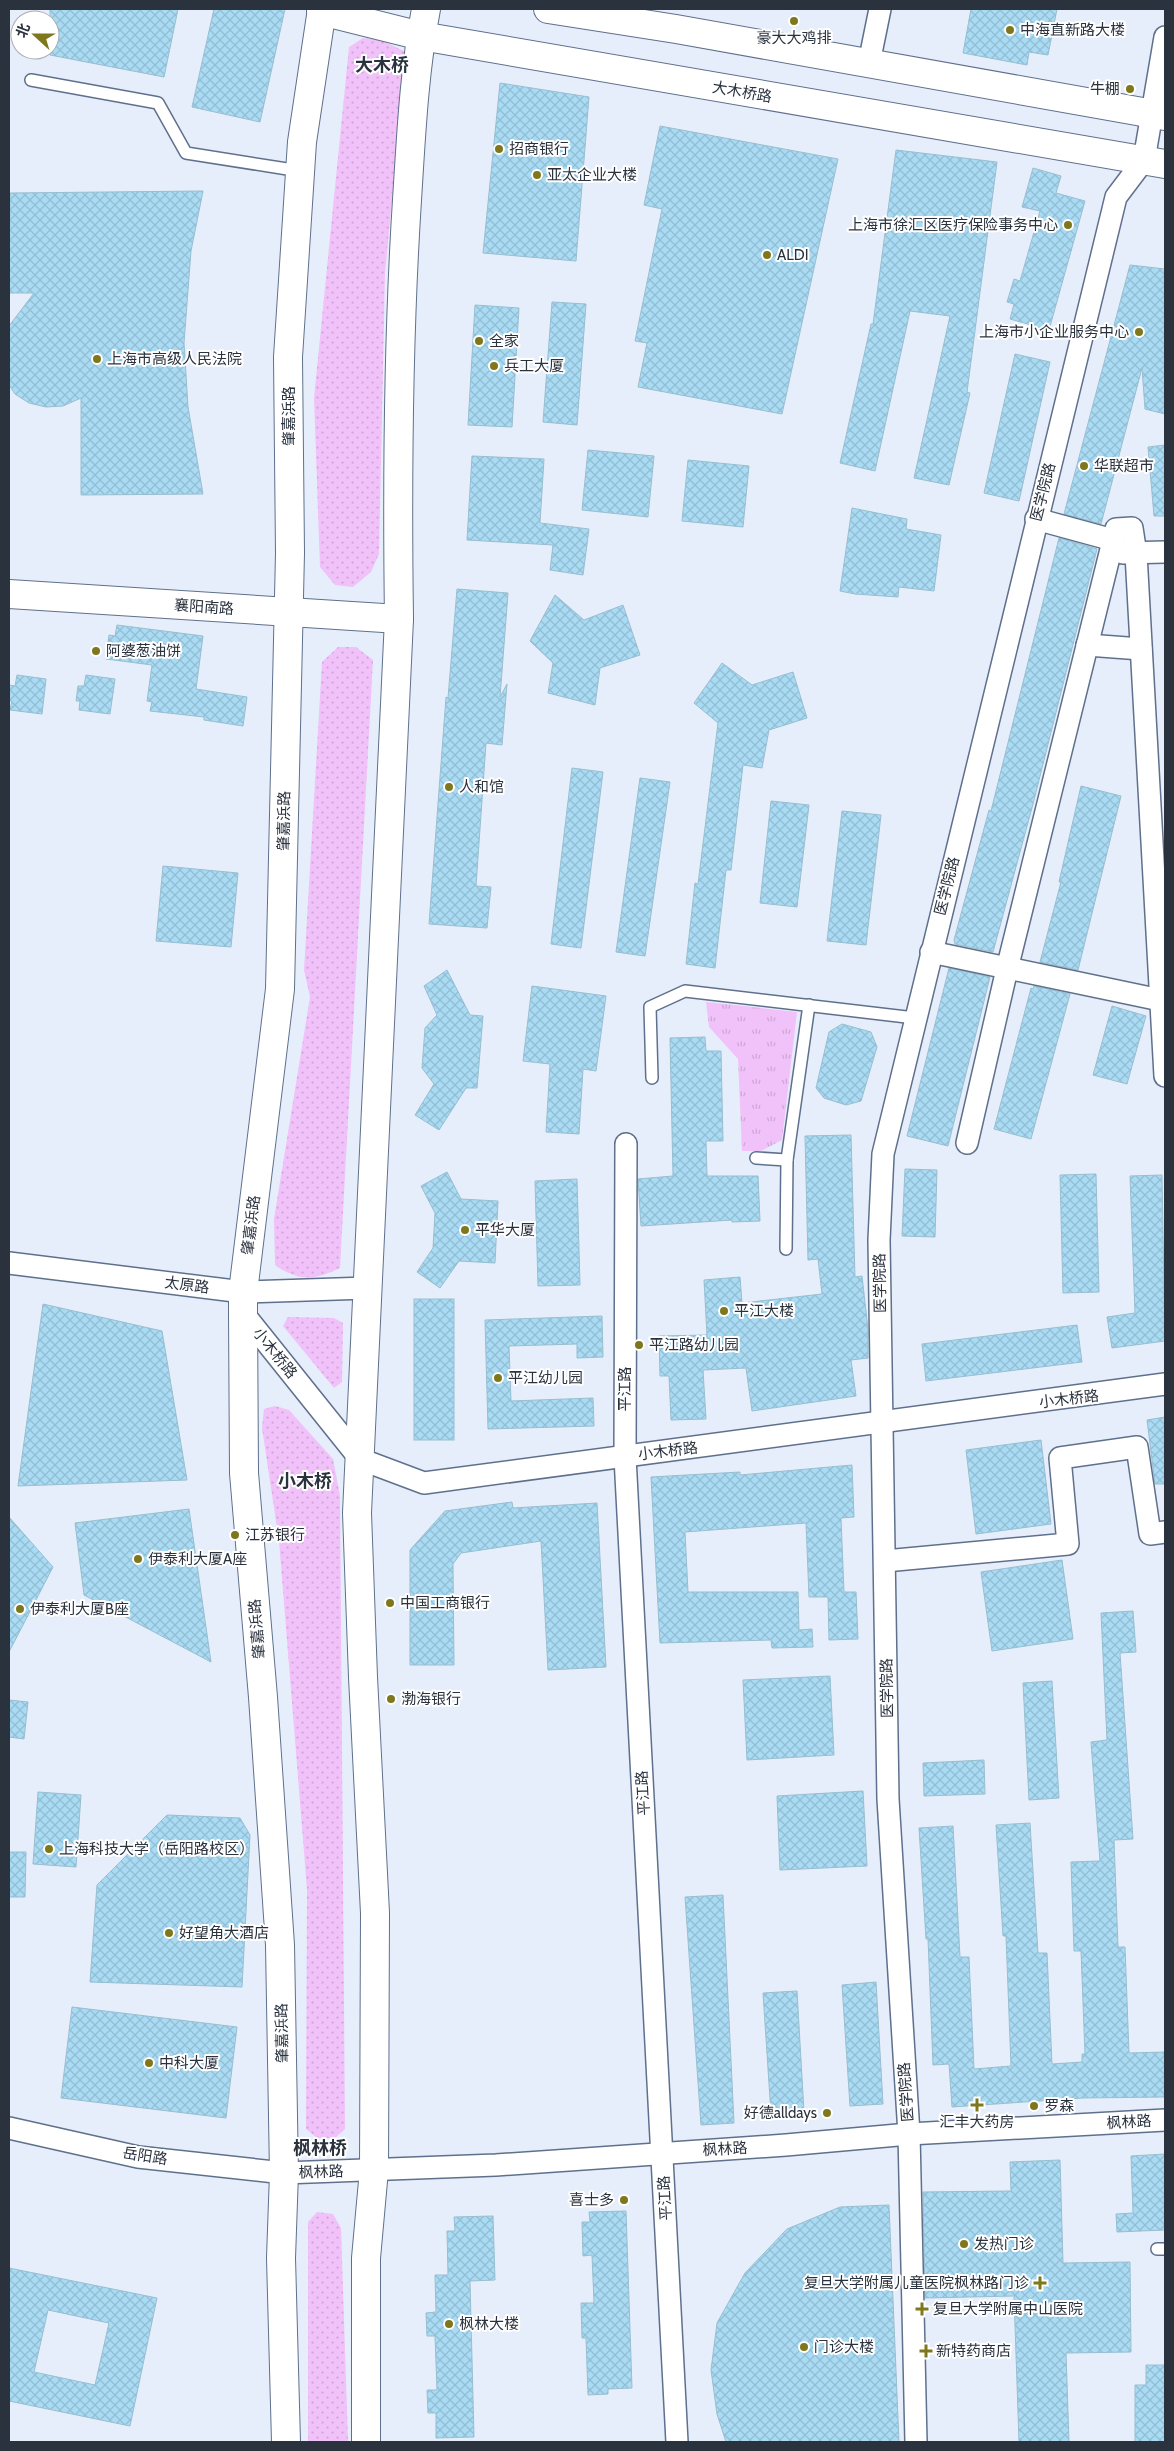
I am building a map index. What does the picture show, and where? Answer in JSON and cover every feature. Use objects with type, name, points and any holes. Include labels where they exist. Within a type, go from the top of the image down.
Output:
[{"type":"main road","points":[[366,2442],[366,2258],[374,2170],[375,1913],[362,1667],[357,1513],[400,619],[397,485],[401,302],[421,36],[426,9]]},
{"type":"main road","points":[[548,9],[1159,115]]},
{"type":"main road","name":"大木桥路","points":[[321,10],[421,36],[1158,165]]},
{"type":"main road","name":"肇嘉浜路","points":[[286,2442],[281,2258],[284,2173],[280,1945],[263,1697],[244,1473],[243,1302],[280,989],[288,613],[288,356],[300,171],[321,10]]},
{"type":"main road","name":"襄阳南路","points":[[9,594],[400,619]]},
{"type":"street","points":[[869,64],[880,9]]},
{"type":"street","points":[[1158,165],[1159,115],[1165,37]]},
{"type":"street","name":"医学院路","points":[[916,2442],[909,2134],[888,1799],[879,1240],[883,1154],[1036,519],[1116,197],[1158,165]]},
{"type":"street","points":[[1036,519],[1136,554],[1165,552]]},
{"type":"street","points":[[967,1143],[1007,969],[1112,546]]},
{"type":"street","points":[[1136,554],[1163,1002],[1165,1076]]},
{"type":"street","points":[[1087,645],[1141,649]]},
{"type":"street","points":[[931,952],[1163,1002]]},
{"type":"street","name":"平江路","points":[[626,1144],[625,1457],[677,2442]]},
{"type":"street","name":"太原路","points":[[9,1263],[243,1302],[367,1288]]},
{"type":"street","name":"小木桥路","points":[[243,1302],[360,1459],[424,1484],[1165,1384]]},
{"type":"street","points":[[885,1561],[1068,1544],[1060,1458],[1137,1447],[1150,1534],[1165,1532]]},
{"type":"street","name":"枫林路","points":[[284,2173],[496,2165],[786,2145],[909,2134],[1165,2120]]},
{"type":"street","name":"岳阳路","points":[[9,2128],[138,2157],[284,2173]]},
{"type":"lane","points":[[31,80],[158,103],[186,153],[300,171]]},
{"type":"lane","points":[[652,1078],[650,1007],[685,991],[915,1018]]},
{"type":"lane","points":[[786,1249],[787,1160],[809,1005]]},
{"type":"lane","points":[[756,1158],[787,1160]]},
{"type":"green space","points":[[363,38],[381,40],[406,52],[385,273],[379,554],[371,572],[353,587],[335,585],[320,567],[314,398],[349,47]]},
{"type":"green space","points":[[338,647],[356,647],[373,660],[340,1268],[315,1277],[300,1277],[284,1271],[275,1265],[274,1219],[310,997],[304,970],[322,662]]},
{"type":"green space","points":[[706,1002],[797,1012],[782,1140],[761,1151],[742,1151],[738,1059],[709,1027]]},
{"type":"green space","points":[[288,1317],[334,1318],[343,1323],[342,1382],[334,1388],[283,1326]]},
{"type":"green space","points":[[275,1406],[289,1410],[333,1459],[340,1496],[345,2129],[335,2138],[317,2138],[306,2129],[307,1889],[279,1541],[262,1428],[264,1409]]},
{"type":"green space","points":[[317,2212],[333,2214],[341,2228],[348,2442],[308,2442],[308,2222]]},
{"type":"building","points":[[178,9],[164,77],[60,57],[60,10],[50,10]]},
{"type":"building","points":[[214,9],[285,9],[260,122],[192,107]]},
{"type":"building","name":"中海直新路大楼","points":[[971,9],[1057,9],[1048,55],[1029,52],[1027,65],[963,53]]},
{"type":"building","name":"亚太企业大楼","points":[[500,83],[589,97],[576,261],[483,253]]},
{"type":"building","points":[[660,126],[838,159],[782,414],[638,387],[647,343],[635,341],[662,209],[644,205]]},
{"type":"building","points":[[896,150],[997,162],[967,392],[970,393],[949,485],[914,478],[950,316],[910,311],[875,471],[840,463],[871,324],[873,324]]},
{"type":"building","points":[[1033,168],[1061,176],[1056,193],[1085,201],[1049,330],[1010,319],[1014,304],[1007,302],[1014,279],[1020,281],[1040,211],[1022,207]]},
{"type":"building","name":"上海市高级人民法院","points":[[203,191],[191,251],[184,343],[188,407],[203,494],[81,495],[81,398],[63,406],[46,407],[29,403],[15,394],[9,385],[9,326],[34,293],[9,293],[10,193]]},
{"type":"building","points":[[1130,265],[1165,269],[1165,414],[1145,409],[1142,368],[1101,524],[1064,514]]},
{"type":"building","points":[[552,302],[586,304],[577,425],[543,422]]},
{"type":"building","name":"兵工大厦","points":[[475,305],[519,308],[512,427],[468,425]]},
{"type":"building","points":[[1015,354],[1050,362],[1019,501],[984,493]]},
{"type":"building","points":[[1165,445],[1165,516],[1154,516],[1148,447]]},
{"type":"building","points":[[588,450],[654,456],[648,517],[582,510]]},
{"type":"building","points":[[472,456],[544,459],[540,523],[589,529],[583,575],[550,570],[553,545],[467,540]]},
{"type":"building","points":[[688,460],[749,466],[743,527],[682,521]]},
{"type":"building","points":[[852,508],[907,519],[906,529],[941,535],[934,591],[899,587],[898,597],[840,591]]},
{"type":"building","points":[[1059,538],[1097,549],[1033,804],[993,952],[955,944],[954,940],[989,810],[991,811]]},
{"type":"building","points":[[457,589],[508,593],[500,697],[507,684],[502,745],[486,743],[476,886],[491,887],[487,928],[429,924],[446,697],[448,698]]},
{"type":"building","points":[[555,595],[584,620],[623,605],[640,655],[600,668],[595,705],[548,693],[553,663],[530,641]]},
{"type":"building","points":[[117,625],[203,636],[196,689],[247,697],[243,726],[204,720],[204,717],[150,711],[152,702],[147,701],[152,665],[106,659],[109,635],[115,636]]},
{"type":"building","points":[[722,663],[752,685],[793,672],[807,718],[769,730],[762,768],[743,765],[731,870],[726,870],[715,968],[686,964],[695,883],[698,884],[718,723],[694,703]]},
{"type":"building","points":[[17,675],[46,679],[42,714],[10,710],[12,701],[9,701],[9,685],[15,686]]},
{"type":"building","points":[[86,675],[115,679],[110,714],[79,710],[80,701],[76,701],[78,686],[84,686]]},
{"type":"building","points":[[572,768],[603,772],[581,948],[551,944]]},
{"type":"building","points":[[640,778],[670,782],[645,956],[616,952]]},
{"type":"building","points":[[1081,786],[1121,796],[1078,970],[1040,962],[1061,882],[1059,882]]},
{"type":"building","points":[[771,801],[809,805],[797,907],[760,903]]},
{"type":"building","points":[[842,811],[881,815],[866,945],[827,941]]},
{"type":"building","points":[[163,866],[238,873],[231,947],[156,941]]},
{"type":"building","points":[[949,968],[990,977],[948,1146],[907,1136]]},
{"type":"building","points":[[447,970],[470,1015],[483,1016],[477,1088],[466,1088],[439,1130],[415,1115],[434,1084],[422,1068],[425,1028],[437,1015],[424,986]]},
{"type":"building","points":[[532,986],[606,996],[596,1071],[583,1069],[579,1134],[546,1132],[550,1064],[523,1061]]},
{"type":"building","points":[[1034,986],[1070,994],[1031,1139],[994,1129],[1031,988],[1033,989]]},
{"type":"building","points":[[1112,1006],[1146,1016],[1127,1084],[1093,1075]]},
{"type":"building","points":[[842,1024],[871,1032],[877,1047],[861,1101],[846,1105],[824,1098],[816,1088],[829,1032]]},
{"type":"building","points":[[705,1037],[706,1051],[721,1051],[723,1141],[706,1141],[707,1176],[758,1176],[760,1221],[732,1222],[732,1220],[641,1226],[638,1179],[673,1176],[670,1038]]},
{"type":"building","points":[[851,1135],[855,1277],[862,1276],[868,1329],[868,1358],[851,1360],[856,1396],[752,1411],[746,1368],[703,1370],[706,1419],[671,1420],[669,1376],[660,1376],[659,1336],[707,1335],[704,1280],[740,1277],[742,1303],[822,1294],[818,1259],[808,1260],[805,1136]]},
{"type":"building","points":[[905,1169],[937,1170],[935,1237],[902,1236]]},
{"type":"building","name":"平华大厦","points":[[447,1172],[461,1199],[498,1201],[495,1263],[459,1261],[440,1288],[417,1272],[433,1248],[435,1213],[421,1186]]},
{"type":"building","points":[[1096,1174],[1099,1292],[1063,1293],[1060,1175]]},
{"type":"building","points":[[1162,1175],[1165,1341],[1112,1348],[1107,1317],[1135,1313],[1130,1176]]},
{"type":"building","points":[[577,1179],[580,1285],[538,1286],[535,1181]]},
{"type":"building","points":[[414,1299],[454,1299],[454,1440],[414,1440]]},
{"type":"building","points":[[43,1304],[162,1331],[187,1480],[18,1486]]},
{"type":"building","name":"平江幼儿园","points":[[602,1316],[603,1357],[577,1358],[577,1344],[509,1346],[511,1401],[593,1398],[594,1426],[488,1429],[485,1320]]},
{"type":"building","points":[[1077,1325],[1082,1362],[926,1381],[922,1344]]},
{"type":"building","points":[[1165,1417],[1165,1484],[1155,1484],[1147,1420]]},
{"type":"building","points":[[1041,1440],[1051,1524],[976,1534],[966,1450]]},
{"type":"building","points":[[852,1465],[854,1517],[841,1518],[844,1592],[856,1592],[858,1639],[829,1640],[828,1597],[809,1597],[806,1523],[685,1532],[688,1592],[798,1592],[799,1630],[812,1629],[813,1647],[772,1648],[771,1640],[660,1643],[651,1477],[740,1472],[740,1475]]},
{"type":"building","points":[[512,1502],[513,1508],[597,1503],[606,1667],[548,1670],[541,1541],[461,1553],[453,1564],[454,1665],[410,1665],[410,1550],[445,1511]]},
{"type":"building","name":"伊泰利大厦A座","points":[[189,1509],[211,1662],[84,1595],[75,1523]]},
{"type":"building","name":"伊泰利大厦B座","points":[[9,1517],[53,1567],[9,1652]]},
{"type":"building","points":[[1062,1560],[1073,1639],[992,1651],[981,1572]]},
{"type":"building","points":[[1133,1611],[1136,1652],[1120,1653],[1133,1839],[1114,1840],[1118,1947],[1125,1947],[1129,2053],[1165,2052],[1165,2097],[1083,2098],[952,2107],[949,2064],[933,2065],[928,1939],[926,1939],[919,1828],[953,1826],[960,1957],[969,1957],[974,2069],[1011,2066],[1006,1936],[1003,1936],[996,1825],[1030,1823],[1038,1953],[1047,1953],[1052,2064],[1082,2062],[1082,2054],[1085,2054],[1081,1951],[1074,1951],[1071,1862],[1100,1861],[1091,1742],[1107,1740],[1101,1613]]},
{"type":"building","points":[[830,1676],[834,1755],[747,1760],[743,1680]]},
{"type":"building","points":[[1052,1681],[1059,1798],[1029,1800],[1023,1683]]},
{"type":"building","points":[[9,1700],[28,1702],[24,1739],[9,1737]]},
{"type":"building","points":[[984,1760],[985,1794],[924,1796],[923,1763]]},
{"type":"building","points":[[863,1791],[867,1866],[780,1870],[777,1796]]},
{"type":"building","points":[[38,1792],[81,1795],[76,1867],[33,1864]]},
{"type":"building","name":"好望角大酒店","points":[[167,1815],[240,1818],[250,1835],[242,1987],[90,1982],[97,1885]]},
{"type":"building","points":[[9,1852],[26,1852],[25,1897],[9,1897]]},
{"type":"building","points":[[723,1895],[734,2123],[701,2125],[685,1897]]},
{"type":"building","points":[[876,1982],[883,2104],[850,2106],[842,1985]]},
{"type":"building","points":[[797,1991],[804,2112],[771,2114],[763,1993]]},
{"type":"building","name":"中科大厦","points":[[72,2007],[237,2027],[226,2118],[61,2098]]},
{"type":"building","points":[[1165,2154],[1165,2230],[1117,2232],[1116,2214],[1133,2213],[1131,2156]]},
{"type":"building","points":[[1060,2160],[1063,2263],[1130,2262],[1131,2352],[1066,2353],[1069,2442],[1019,2442],[1014,2296],[925,2298],[923,2192],[1011,2191],[1010,2162]]},
{"type":"building","name":"门诊大楼","points":[[889,2205],[899,2442],[726,2442],[717,2414],[711,2370],[717,2323],[745,2273],[787,2229],[840,2207]]},
{"type":"building","points":[[626,2211],[632,2388],[608,2389],[608,2394],[588,2395],[586,2338],[582,2338],[581,2303],[594,2303],[592,2255],[583,2256],[582,2222],[590,2222],[589,2212]]},
{"type":"building","name":"枫林大楼","points":[[493,2216],[495,2280],[470,2281],[474,2437],[436,2438],[436,2413],[428,2413],[427,2390],[437,2390],[435,2336],[427,2336],[426,2313],[436,2312],[435,2275],[448,2275],[447,2231],[455,2231],[454,2217]]},
{"type":"building","points":[[9,2268],[157,2298],[130,2426],[9,2401]],"holes":[[[48,2310],[109,2323],[95,2385],[34,2372]]]},
{"type":"building","points":[[1146,2365],[1165,2365],[1165,2442],[1135,2442],[1135,2385],[1146,2385]]},
{"type":"place","name":"豪大大鸡排","points":[[794,21]]},
{"type":"place","name":"中海直新路大楼","points":[[1010,30]]},
{"type":"place","name":"牛棚","points":[[1130,89]]},
{"type":"place","name":"招商银行","points":[[499,149]]},
{"type":"place","name":"亚太企业大楼","points":[[537,175]]},
{"type":"place","name":"上海市徐汇区医疗保险事务中心","points":[[1068,225]]},
{"type":"place","name":"ALDI","points":[[767,255]]},
{"type":"place","name":"上海市小企业服务中心","points":[[1139,332]]},
{"type":"place","name":"全家","points":[[479,341]]},
{"type":"place","name":"上海市高级人民法院","points":[[97,359]]},
{"type":"place","name":"兵工大厦","points":[[494,366]]},
{"type":"place","name":"华联超市","points":[[1084,466]]},
{"type":"place","name":"阿婆葱油饼","points":[[96,651]]},
{"type":"place","name":"人和馆","points":[[449,787]]},
{"type":"place","name":"平华大厦","points":[[465,1230]]},
{"type":"place","name":"平江大楼","points":[[724,1311]]},
{"type":"place","name":"平江路幼儿园","points":[[639,1345]]},
{"type":"place","name":"平江幼儿园","points":[[498,1378]]},
{"type":"place","name":"江苏银行","points":[[235,1535]]},
{"type":"place","name":"伊泰利大厦A座","points":[[138,1559]]},
{"type":"place","name":"中国工商银行","points":[[390,1603]]},
{"type":"place","name":"伊泰利大厦B座","points":[[20,1609]]},
{"type":"place","name":"渤海银行","points":[[391,1699]]},
{"type":"place","name":"上海科技大学（岳阳路校区）","points":[[49,1849]]},
{"type":"place","name":"好望角大酒店","points":[[169,1933]]},
{"type":"place","name":"中科大厦","points":[[149,2063]]},
{"type":"place","name":"汇丰大药房","points":[[977,2105]]},
{"type":"place","name":"罗森","points":[[1034,2106]]},
{"type":"place","name":"好德alldays","points":[[827,2113]]},
{"type":"place","name":"喜士多","points":[[624,2200]]},
{"type":"place","name":"发热门诊","points":[[964,2244]]},
{"type":"place","name":"复旦大学附属儿童医院枫林路门诊","points":[[1040,2283]]},
{"type":"place","name":"复旦大学附属中山医院","points":[[922,2309]]},
{"type":"place","name":"枫林大楼","points":[[449,2324]]},
{"type":"place","name":"门诊大楼","points":[[804,2347]]},
{"type":"place","name":"新特药商店","points":[[926,2351]]},
{"type":"district","name":"大木桥","points":[[382,65]]},
{"type":"district","name":"小木桥","points":[[305,1481]]},
{"type":"district","name":"枫林桥","points":[[320,2148]]}]
